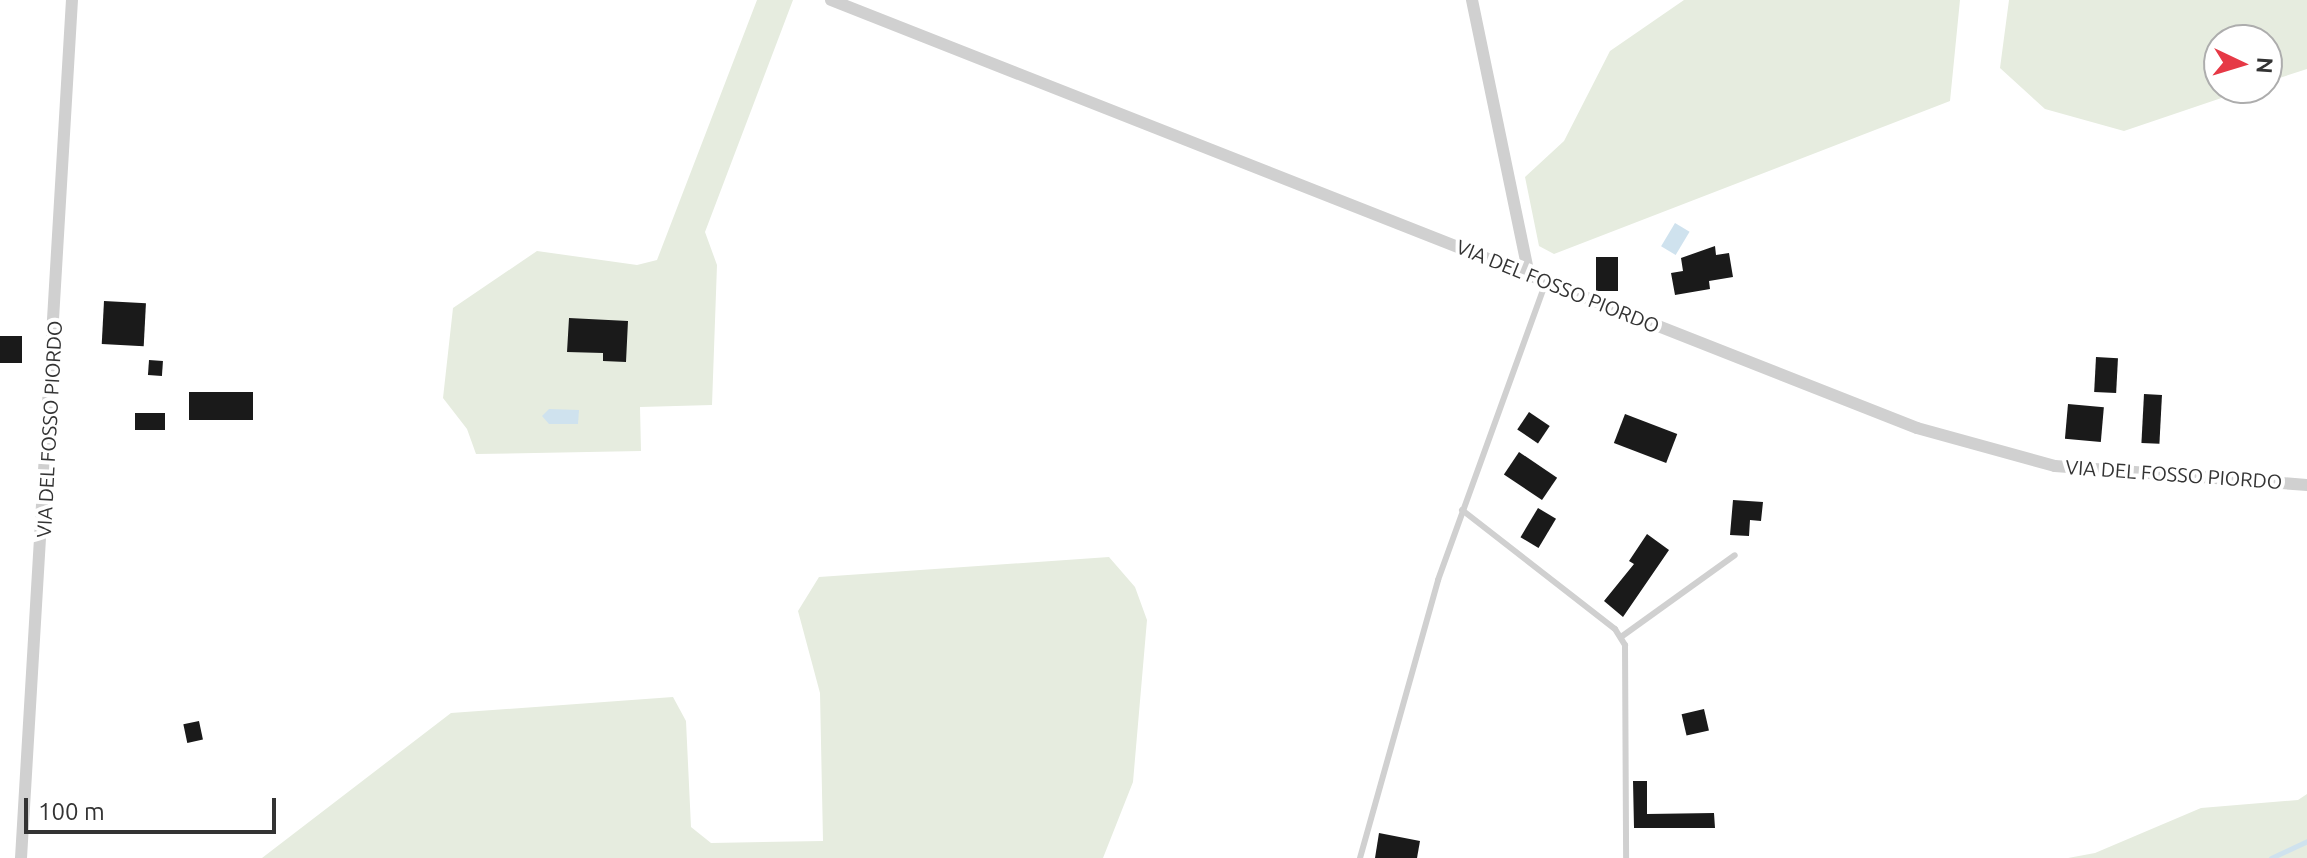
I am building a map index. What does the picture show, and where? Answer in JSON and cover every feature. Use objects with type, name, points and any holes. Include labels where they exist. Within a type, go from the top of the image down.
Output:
[{"type":"street","name":"VIA DEL FOSSO PIORDO","points":[[21,858],[72,0]]},
{"type":"street","name":"VIA DEL FOSSO PIORDO","points":[[831,0],[1917,428],[1998,454],[2055,466],[2307,485]]},
{"type":"street","points":[[1472,0],[1529,275]]},
{"type":"lane","points":[[1360,858],[1462,510],[1546,282]]},
{"type":"lane","points":[[1462,510],[1621,637],[1629,667],[1626,858]]},
{"type":"lane","points":[[1621,637],[1735,555]]},
{"type":"shaded area","points":[[757,0],[793,0],[705,232],[717,265],[712,405],[640,407],[641,451],[476,454],[467,429],[443,398],[453,308],[537,251],[637,265],[657,260]]},
{"type":"shaded area","points":[[1684,0],[1960,0],[1950,101],[1554,254],[1539,246],[1525,177],[1564,141],[1610,51]]},
{"type":"shaded area","points":[[2009,0],[2307,0],[2307,69],[2283,77],[2283,24],[2203,24],[2204,104],[2124,131],[2045,109],[2000,68]]},
{"type":"shaded area","points":[[1109,557],[1135,587],[1147,620],[1133,782],[1103,858],[262,858],[451,713],[673,697],[686,721],[691,827],[711,843],[823,841],[820,693],[798,611],[819,577]]},
{"type":"shaded area","points":[[2307,794],[2307,858],[2068,858],[2095,853],[2201,808],[2298,800]]},
{"type":"water","points":[[1675,223],[1690,232],[1676,255],[1661,246]]},
{"type":"water","points":[[549,409],[579,410],[578,424],[549,424],[542,416]]},
{"type":"building","points":[[1715,246],[1716,255],[1729,253],[1733,277],[1709,281],[1710,289],[1675,295],[1671,273],[1683,271],[1681,258]]},
{"type":"building","points":[[1596,257],[1618,257],[1618,291],[1596,291]]},
{"type":"building","points":[[104,301],[146,303],[144,346],[102,344]]},
{"type":"building","points":[[569,318],[628,321],[626,362],[603,361],[603,353],[567,352]]},
{"type":"building","points":[[0,336],[22,336],[22,363],[0,363]]},
{"type":"building","points":[[2096,357],[2118,358],[2116,393],[2094,392]]},
{"type":"building","points":[[149,360],[163,361],[162,376],[148,375]]},
{"type":"building","points":[[189,392],[253,392],[253,420],[189,420]]},
{"type":"building","points":[[2144,394],[2162,395],[2159,444],[2141,443]]},
{"type":"building","points":[[2068,404],[2104,407],[2101,442],[2065,439]]},
{"type":"building","points":[[1529,412],[1550,426],[1538,443],[1517,429]]},
{"type":"building","points":[[135,413],[165,413],[165,430],[135,430]]},
{"type":"building","points":[[1625,414],[1677,434],[1666,463],[1614,443]]},
{"type":"building","points":[[1519,452],[1557,478],[1542,500],[1504,474]]},
{"type":"building","points":[[1733,500],[1763,502],[1761,521],[1750,520],[1749,536],[1730,535]]},
{"type":"building","points":[[1538,508],[1556,519],[1538,548],[1520,537]]},
{"type":"building","points":[[1647,534],[1669,550],[1623,617],[1604,601],[1634,564],[1629,561]]},
{"type":"building","points":[[1704,709],[1709,730],[1687,736],[1682,714]]},
{"type":"building","points":[[199,721],[203,740],[187,743],[183,724]]},
{"type":"building","points":[[1633,781],[1647,781],[1647,814],[1714,813],[1715,828],[1634,828]]},
{"type":"building","points":[[1379,833],[1420,841],[1417,858],[1375,858]]},
{"type":"waterway","points":[[2271,858],[2307,841]]}]
